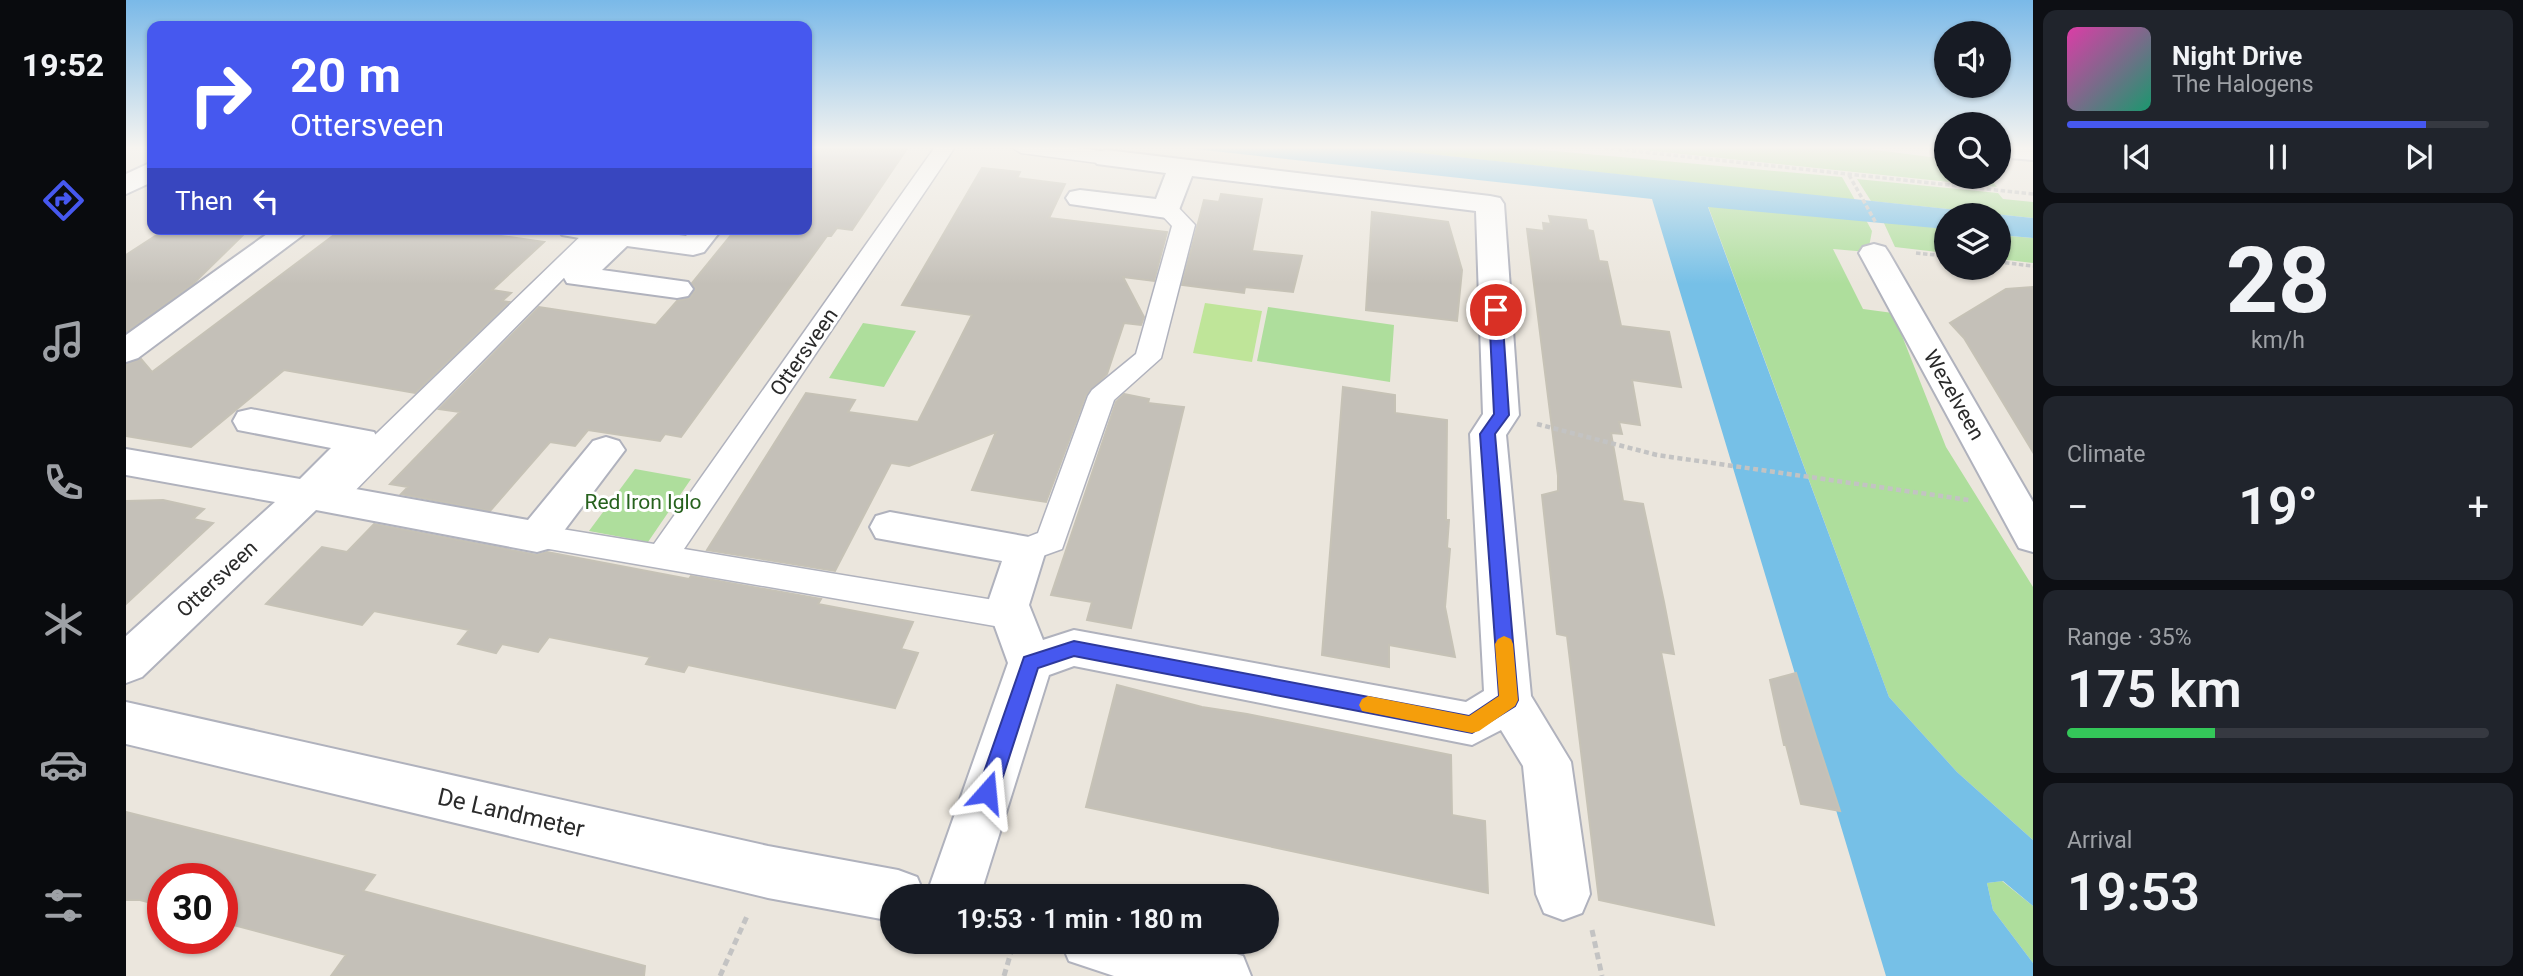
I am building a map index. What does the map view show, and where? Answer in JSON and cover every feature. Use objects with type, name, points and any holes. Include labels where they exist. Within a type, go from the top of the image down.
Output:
[{"type":"street","name":"Ottersveen","points":[[663,556],[914,193]]},
{"type":"street","points":[[1167,209],[1173,193]]},
{"type":"street","points":[[1395,193],[1490,204],[1501,415],[1488,434],[1508,700],[1547,762],[1563,894]]},
{"type":"street","points":[[890,527],[1026,550],[1051,541],[1102,396],[1148,358],[1184,225],[1167,209],[1080,198]]},
{"type":"street","points":[[126,351],[285,235]]},
{"type":"street","points":[[318,496],[594,235]]},
{"type":"street","points":[[595,235],[578,276],[677,289]]},
{"type":"street","points":[[611,235],[693,246],[703,235]]},
{"type":"street","name":"Wezelveen","points":[[1878,243],[2026,522]]},
{"type":"street","name":"Ottersveen","points":[[126,664],[318,496],[361,441],[251,421]]},
{"type":"street","points":[[537,537],[606,450]]},
{"type":"street","points":[[126,462],[537,537],[1012,616]]},
{"type":"street","points":[[957,884],[1030,663],[1009,605],[1026,550]]},
{"type":"street","points":[[1030,663],[1074,648],[1472,724],[1508,700]]},
{"type":"street","name":"De Landmeter","points":[[126,723],[768,872],[880,893]]},
{"type":"street","points":[[1136,954],[1223,976]]},
{"type":"path","points":[[1859,193],[1878,243]]},
{"type":"path","points":[[2011,263],[2033,266]]},
{"type":"path","points":[[1501,415],[1657,455],[1826,479],[2026,522]]},
{"type":"path","points":[[720,976],[768,872]]},
{"type":"path","points":[[1004,976],[1010,954]]},
{"type":"green space","points":[[1786,193],[1851,193],[1855,200]]},
{"type":"green space","points":[[1866,193],[1998,193],[2003,199],[2033,202],[2033,218],[2011,216],[2011,203],[1934,203],[1934,208],[1871,201]]},
{"type":"green space","points":[[1708,206],[1866,220],[1872,231],[1868,252],[1833,249],[1863,309],[1893,313],[1946,447],[2033,587],[2033,840],[1957,772],[1889,697]]},
{"type":"green space","points":[[1883,221],[1934,227],[1934,252],[1895,247]]},
{"type":"green space","points":[[2011,236],[2033,238],[2033,263],[2011,260]]},
{"type":"green space","points":[[1205,303],[1262,311],[1252,362],[1193,353]]},
{"type":"green space","points":[[1268,307],[1394,325],[1390,382],[1257,361]]},
{"type":"green space","points":[[863,323],[916,331],[884,387],[829,378]]},
{"type":"green space","name":"Red Iron Iglo","points":[[635,469],[691,479],[648,542],[589,531]]},
{"type":"green space","points":[[2002,881],[2033,906],[2033,963],[1993,910],[1987,883]]},
{"type":"water","points":[[1593,193],[1793,193],[1934,207],[1934,228],[1708,207],[1889,697],[1957,772],[2033,840],[2033,906],[2003,881],[1987,883],[1993,910],[2033,963],[2033,976],[1886,976],[1652,199]]},
{"type":"water","points":[[2011,216],[2033,218],[2033,238],[2011,236]]},
{"type":"building","points":[[812,193],[877,193],[852,230],[837,228],[831,236],[827,236],[681,437],[665,434],[660,441],[588,430],[575,446],[550,442],[490,511],[401,494],[408,487],[390,484],[460,412],[439,409],[539,307],[656,325],[677,301],[690,298],[696,289],[692,283],[731,235],[812,235]]},
{"type":"building","points":[[968,193],[1061,193],[1049,218],[1167,232],[1154,281],[1123,277],[1144,317],[1141,325],[1124,323],[1107,374],[1086,395],[1046,502],[972,490],[996,432],[909,466],[891,463],[835,571],[707,550],[806,393],[855,400],[848,412],[918,422],[972,315],[902,305]]},
{"type":"building","points":[[1221,194],[1262,199],[1252,251],[1302,256],[1293,292],[1245,287],[1244,293],[1182,285],[1204,200],[1219,202]]},
{"type":"building","points":[[1372,212],[1448,222],[1462,270],[1457,321],[1366,310]]},
{"type":"building","points":[[1549,216],[1586,220],[1588,230],[1593,231],[1599,261],[1607,262],[1621,326],[1669,332],[1681,387],[1632,380],[1640,425],[1619,422],[1622,434],[1611,433],[1623,501],[1643,504],[1664,602],[1674,654],[1661,652],[1714,925],[1599,900],[1567,636],[1557,634],[1542,495],[1558,491],[1558,476],[1527,229],[1544,231],[1543,223],[1551,224]]},
{"type":"building","points":[[157,235],[243,235],[194,283],[126,332],[126,255]]},
{"type":"building","points":[[334,235],[495,235],[544,242],[492,290],[511,293],[502,301],[509,302],[415,393],[284,370],[191,447],[126,436],[126,364],[141,359],[152,372]]},
{"type":"building","points":[[2033,287],[2033,452],[1964,338],[1950,323],[2006,289]]},
{"type":"building","points":[[1343,387],[1395,395],[1395,413],[1447,420],[1446,520],[1449,520],[1447,548],[1450,549],[1445,607],[1455,657],[1389,645],[1389,667],[1322,655]]},
{"type":"building","points":[[1124,394],[1149,399],[1148,403],[1184,407],[1131,628],[1087,620],[1092,602],[1051,595],[1116,402]]},
{"type":"building","points":[[163,500],[204,509],[193,519],[213,523],[126,604],[126,501]]},
{"type":"building","points":[[374,524],[537,555],[547,552],[689,579],[691,576],[821,599],[818,604],[913,622],[901,649],[918,653],[895,708],[688,665],[684,672],[646,664],[650,657],[549,637],[538,652],[502,644],[496,653],[458,644],[469,630],[374,611],[362,625],[266,604],[322,547],[347,552]]},
{"type":"building","points":[[1796,673],[1840,811],[1801,804],[1784,745],[1770,680]]},
{"type":"building","points":[[1117,685],[1202,707],[1451,755],[1452,815],[1485,821],[1488,893],[1086,807]]},
{"type":"building","points":[[126,812],[375,875],[363,891],[645,966],[644,976],[331,976],[346,955],[238,926],[238,863],[147,863],[147,902],[126,900]]},
{"type":"slow traffic","points":[[1368,705],[1472,724],[1508,700],[1504,644]]},
{"type":"route","points":[[987,792],[1030,663],[1074,648],[1472,724],[1508,700],[1488,434],[1501,415],[1496,310]]}]
